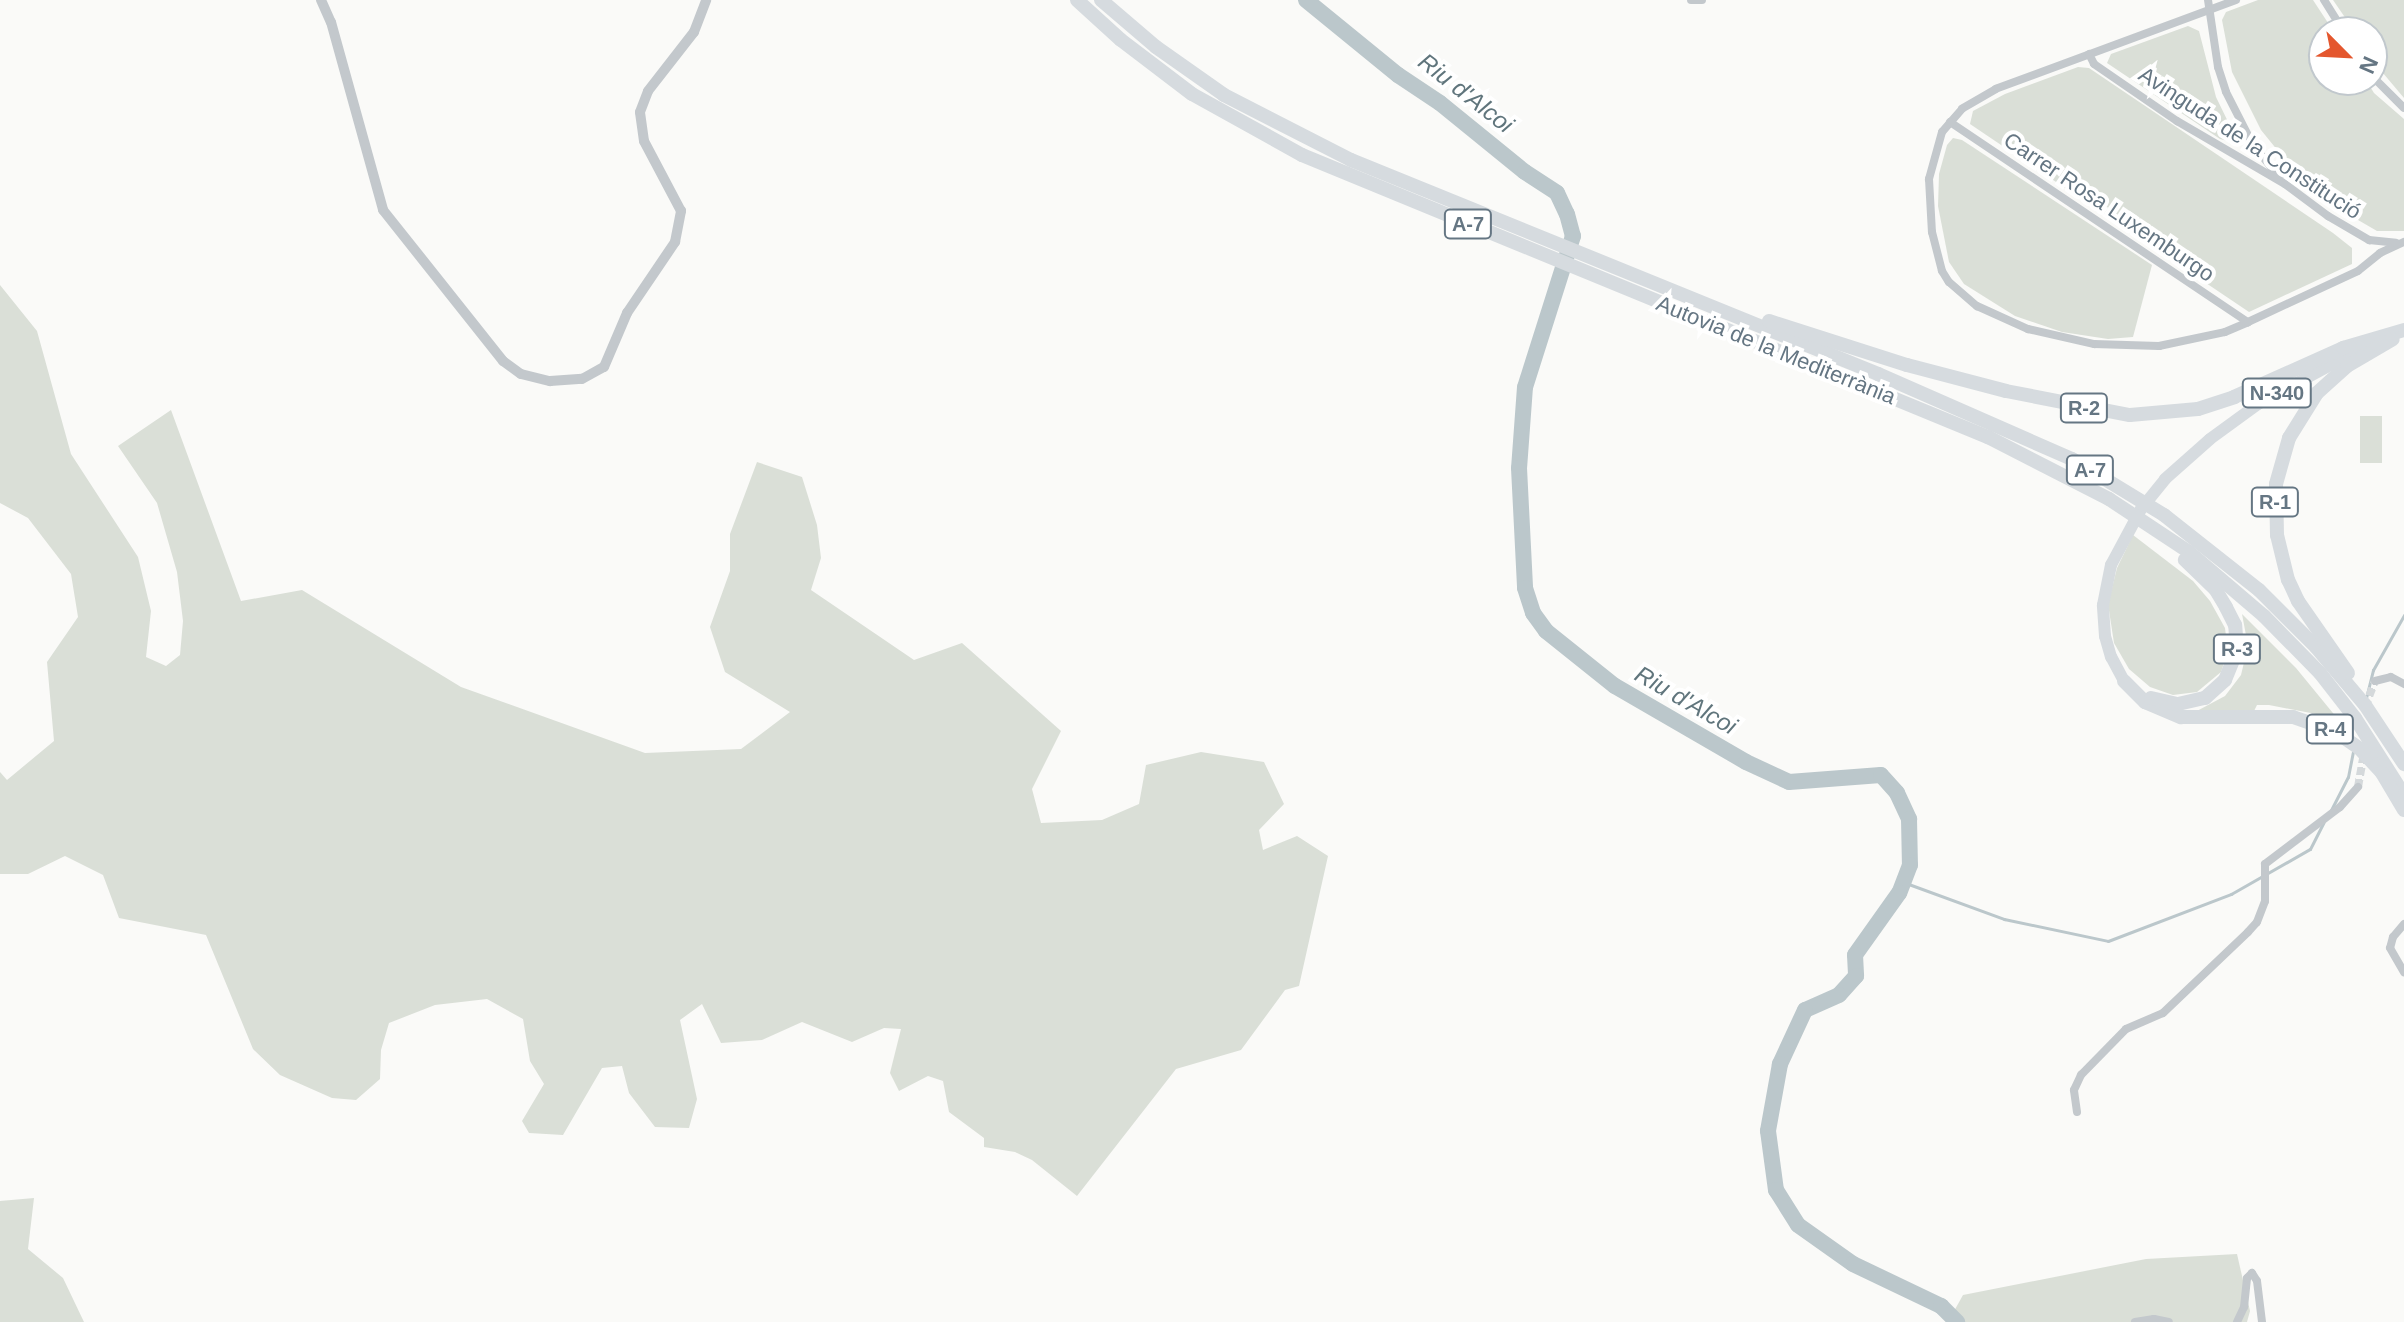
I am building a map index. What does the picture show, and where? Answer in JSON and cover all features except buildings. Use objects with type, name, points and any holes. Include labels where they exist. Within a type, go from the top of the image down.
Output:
[{"type":"highway","name":"Autovia de la Mediterrània","points":[[1077,0],[1121,40],[1192,94],[1236,121],[1355,179],[1756,328],[2019,434],[2072,459],[2164,515],[2219,557],[2288,617],[2365,705],[2404,764]]},
{"type":"highway","name":"Autovia de la Mediterrània","points":[[1101,0],[1198,77],[1277,125],[1351,160],[1650,281]]},
{"type":"highway","name":"R-2","points":[[1650,281],[1692,292],[1756,328],[2055,403],[2130,415],[2198,409],[2234,397],[2343,348],[2404,331]]},
{"type":"highway","name":"Autovia de la Mediterrània","points":[[1756,328],[2066,474],[2189,552],[2264,616],[2320,673],[2355,718],[2404,795]]},
{"type":"highway","name":"R-1","points":[[2365,705],[2354,681],[2298,601],[2288,580],[2277,535],[2276,484],[2289,438],[2317,393],[2347,366],[2404,331]]},
{"type":"highway","name":"R-3","points":[[2124,681],[2148,697],[2164,703],[2192,702],[2205,698],[2225,680],[2237,651],[2238,637],[2215,589],[2169,547],[2158,531]]},
{"type":"highway","name":"R-4","points":[[2124,681],[2145,702],[2181,717],[2293,717],[2336,732],[2360,749],[2382,773],[2404,810]]},
{"type":"main road","name":"N-340","points":[[2124,681],[2111,657],[2103,624],[2107,583],[2117,551],[2141,509],[2165,479],[2210,439],[2258,404],[2337,359],[2404,331]]},
{"type":"street","points":[[321,0],[331,22],[383,210],[503,361],[521,374],[550,381],[582,379],[604,367],[627,313],[675,242],[681,211],[644,141],[640,112],[648,91],[694,32],[706,0]]},
{"type":"street","points":[[2236,0],[2208,5],[1996,89],[1975,99],[1950,122],[1942,132],[1932,163],[1929,215],[1942,271],[1977,306],[2028,329],[2094,344],[2159,346],[2214,335],[2248,322],[2358,271],[2380,253],[2402,243]]},
{"type":"street","points":[[2208,5],[2218,67],[2226,92],[2252,143],[2285,184]]},
{"type":"street","name":"Avinguda de la Constitució","points":[[2089,54],[2094,64],[2177,121],[2285,184],[2369,240],[2402,243]]},
{"type":"street","points":[[2388,92],[2404,108]]},
{"type":"street","name":"Carrer Rosa Luxemburgo","points":[[1950,122],[2248,322]]},
{"type":"street","points":[[2375,681],[2391,677],[2404,684]]},
{"type":"street","points":[[2077,1112],[2074,1090],[2081,1075],[2126,1029],[2163,1013],[2248,932],[2257,922],[2265,901],[2265,864],[2340,807],[2358,787]]},
{"type":"street","points":[[2404,924],[2393,937],[2390,948],[2404,972]]},
{"type":"street","points":[[2237,1322],[2244,1307],[2247,1278],[2252,1273],[2257,1281],[2262,1322]]},
{"type":"street","points":[[2135,1322],[2154,1319],[2169,1322]]},
{"type":"shaded area","points":[[2258,0],[2313,0],[2324,16],[2308,16],[2308,96],[2377,96],[2404,119],[2404,231],[2377,231],[2334,206],[2295,172],[2261,130],[2232,72],[2222,20],[2226,12]]},
{"type":"shaded area","points":[[2333,0],[2404,0],[2404,98],[2388,79],[2388,16],[2344,16]]},
{"type":"shaded area","points":[[2188,26],[2199,31],[2216,97],[2233,132],[2228,141],[2220,139],[2107,63],[2111,54]]},
{"type":"shaded area","points":[[2078,67],[2089,68],[2333,233],[2352,248],[2352,264],[2249,312],[1970,124],[1973,111],[2005,94]]},
{"type":"shaded area","points":[[1953,138],[1962,140],[2152,265],[2133,337],[2108,339],[2062,332],[2015,316],[1964,284],[1949,262],[1938,206],[1939,174],[1947,145]]},
{"type":"shaded area","points":[[0,285],[37,331],[71,454],[138,557],[151,611],[146,657],[166,666],[180,655],[183,621],[177,572],[157,503],[118,446],[171,410],[241,601],[302,590],[461,687],[645,753],[741,749],[790,712],[725,672],[710,627],[730,571],[730,534],[757,462],[802,477],[817,525],[821,558],[811,590],[914,660],[962,643],[1061,731],[1032,789],[1041,823],[1102,820],[1139,804],[1146,765],[1201,752],[1264,762],[1284,804],[1259,830],[1263,850],[1297,836],[1328,856],[1299,986],[1285,990],[1241,1050],[1176,1069],[1077,1196],[1032,1160],[1015,1152],[984,1147],[984,1138],[949,1112],[943,1081],[928,1076],[899,1091],[890,1073],[901,1029],[884,1028],[852,1042],[802,1022],[762,1040],[721,1043],[702,1004],[680,1020],[697,1099],[689,1128],[655,1127],[629,1093],[622,1066],[602,1068],[563,1135],[529,1133],[522,1121],[544,1084],[530,1061],[523,1019],[487,999],[435,1005],[389,1023],[381,1050],[380,1079],[356,1100],[332,1098],[280,1075],[253,1049],[206,935],[119,918],[103,875],[65,856],[28,874],[0,874],[0,772],[7,780],[54,741],[47,662],[78,617],[71,574],[28,518],[0,503]]},
{"type":"shaded area","points":[[2360,416],[2382,416],[2382,463],[2360,463]]},
{"type":"shaded area","points":[[2133,535],[2193,581],[2210,601],[2225,628],[2228,651],[2221,672],[2197,692],[2173,695],[2150,687],[2129,669],[2114,643],[2108,604],[2117,568]]},
{"type":"shaded area","points":[[2242,614],[2296,668],[2337,718],[2269,705],[2257,705],[2254,711],[2195,712],[2225,696],[2241,675],[2248,646]]},
{"type":"shaded area","points":[[34,1198],[28,1249],[63,1278],[84,1322],[0,1322],[0,1201]]},
{"type":"shaded area","points":[[2237,1254],[2250,1311],[2247,1322],[1948,1322],[1963,1295],[2146,1259]]},
{"type":"waterway","name":"Riu d'Alcoi","points":[[1306,0],[1398,75],[1440,103],[1525,172],[1557,193],[1567,214],[1573,236],[1525,387],[1519,468],[1525,588],[1533,613],[1546,631],[1615,686],[1746,762],[1789,782],[1881,775],[1897,793],[1909,819],[1910,865],[1899,893],[1855,955],[1856,976],[1839,995],[1805,1010],[1780,1064],[1768,1131],[1776,1190],[1798,1225],[1853,1264],[1941,1306],[1957,1322]]},
{"type":"waterway","points":[[2366,698],[2373,670],[2404,615]]},
{"type":"waterway","points":[[2330,812],[2348,777],[2353,752]]},
{"type":"waterway","points":[[1903,882],[2004,919],[2108,941],[2231,894],[2310,849],[2324,822]]},
{"type":"tunnel","points":[[2365,707],[2375,681]]},
{"type":"tunnel","points":[[2358,787],[2364,752]]}]
